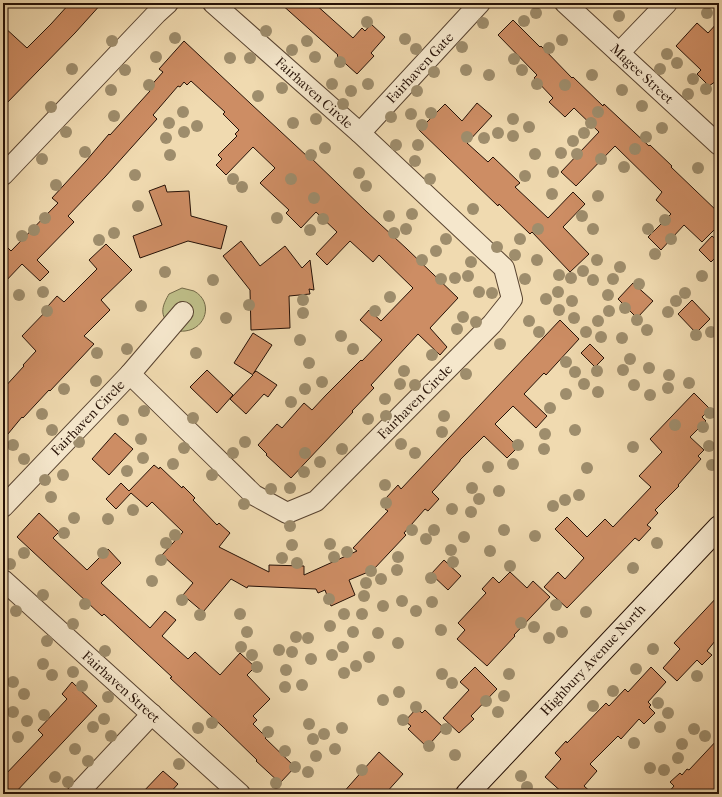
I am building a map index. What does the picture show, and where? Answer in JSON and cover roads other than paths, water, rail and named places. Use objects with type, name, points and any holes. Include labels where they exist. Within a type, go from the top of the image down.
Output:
[{"type":"main road","name":"Highbury Avenue North","points":[[468,794],[719,527]]},
{"type":"street","points":[[3,175],[168,3]]},
{"type":"street","name":"Fairhaven Circle","points":[[3,507],[130,374],[254,495],[287,513],[316,501],[492,324],[512,299],[504,268],[360,134],[213,3]]},
{"type":"street","name":"Fairhaven Gate","points":[[360,134],[480,3]]},
{"type":"street","name":"Magee Street","points":[[565,3],[719,145]]},
{"type":"street","points":[[620,53],[667,3]]},
{"type":"street","points":[[130,374],[184,312]]},
{"type":"street","name":"Fairhaven Street","points":[[3,580],[240,794]]},
{"type":"street","points":[[77,794],[152,714]]}]
